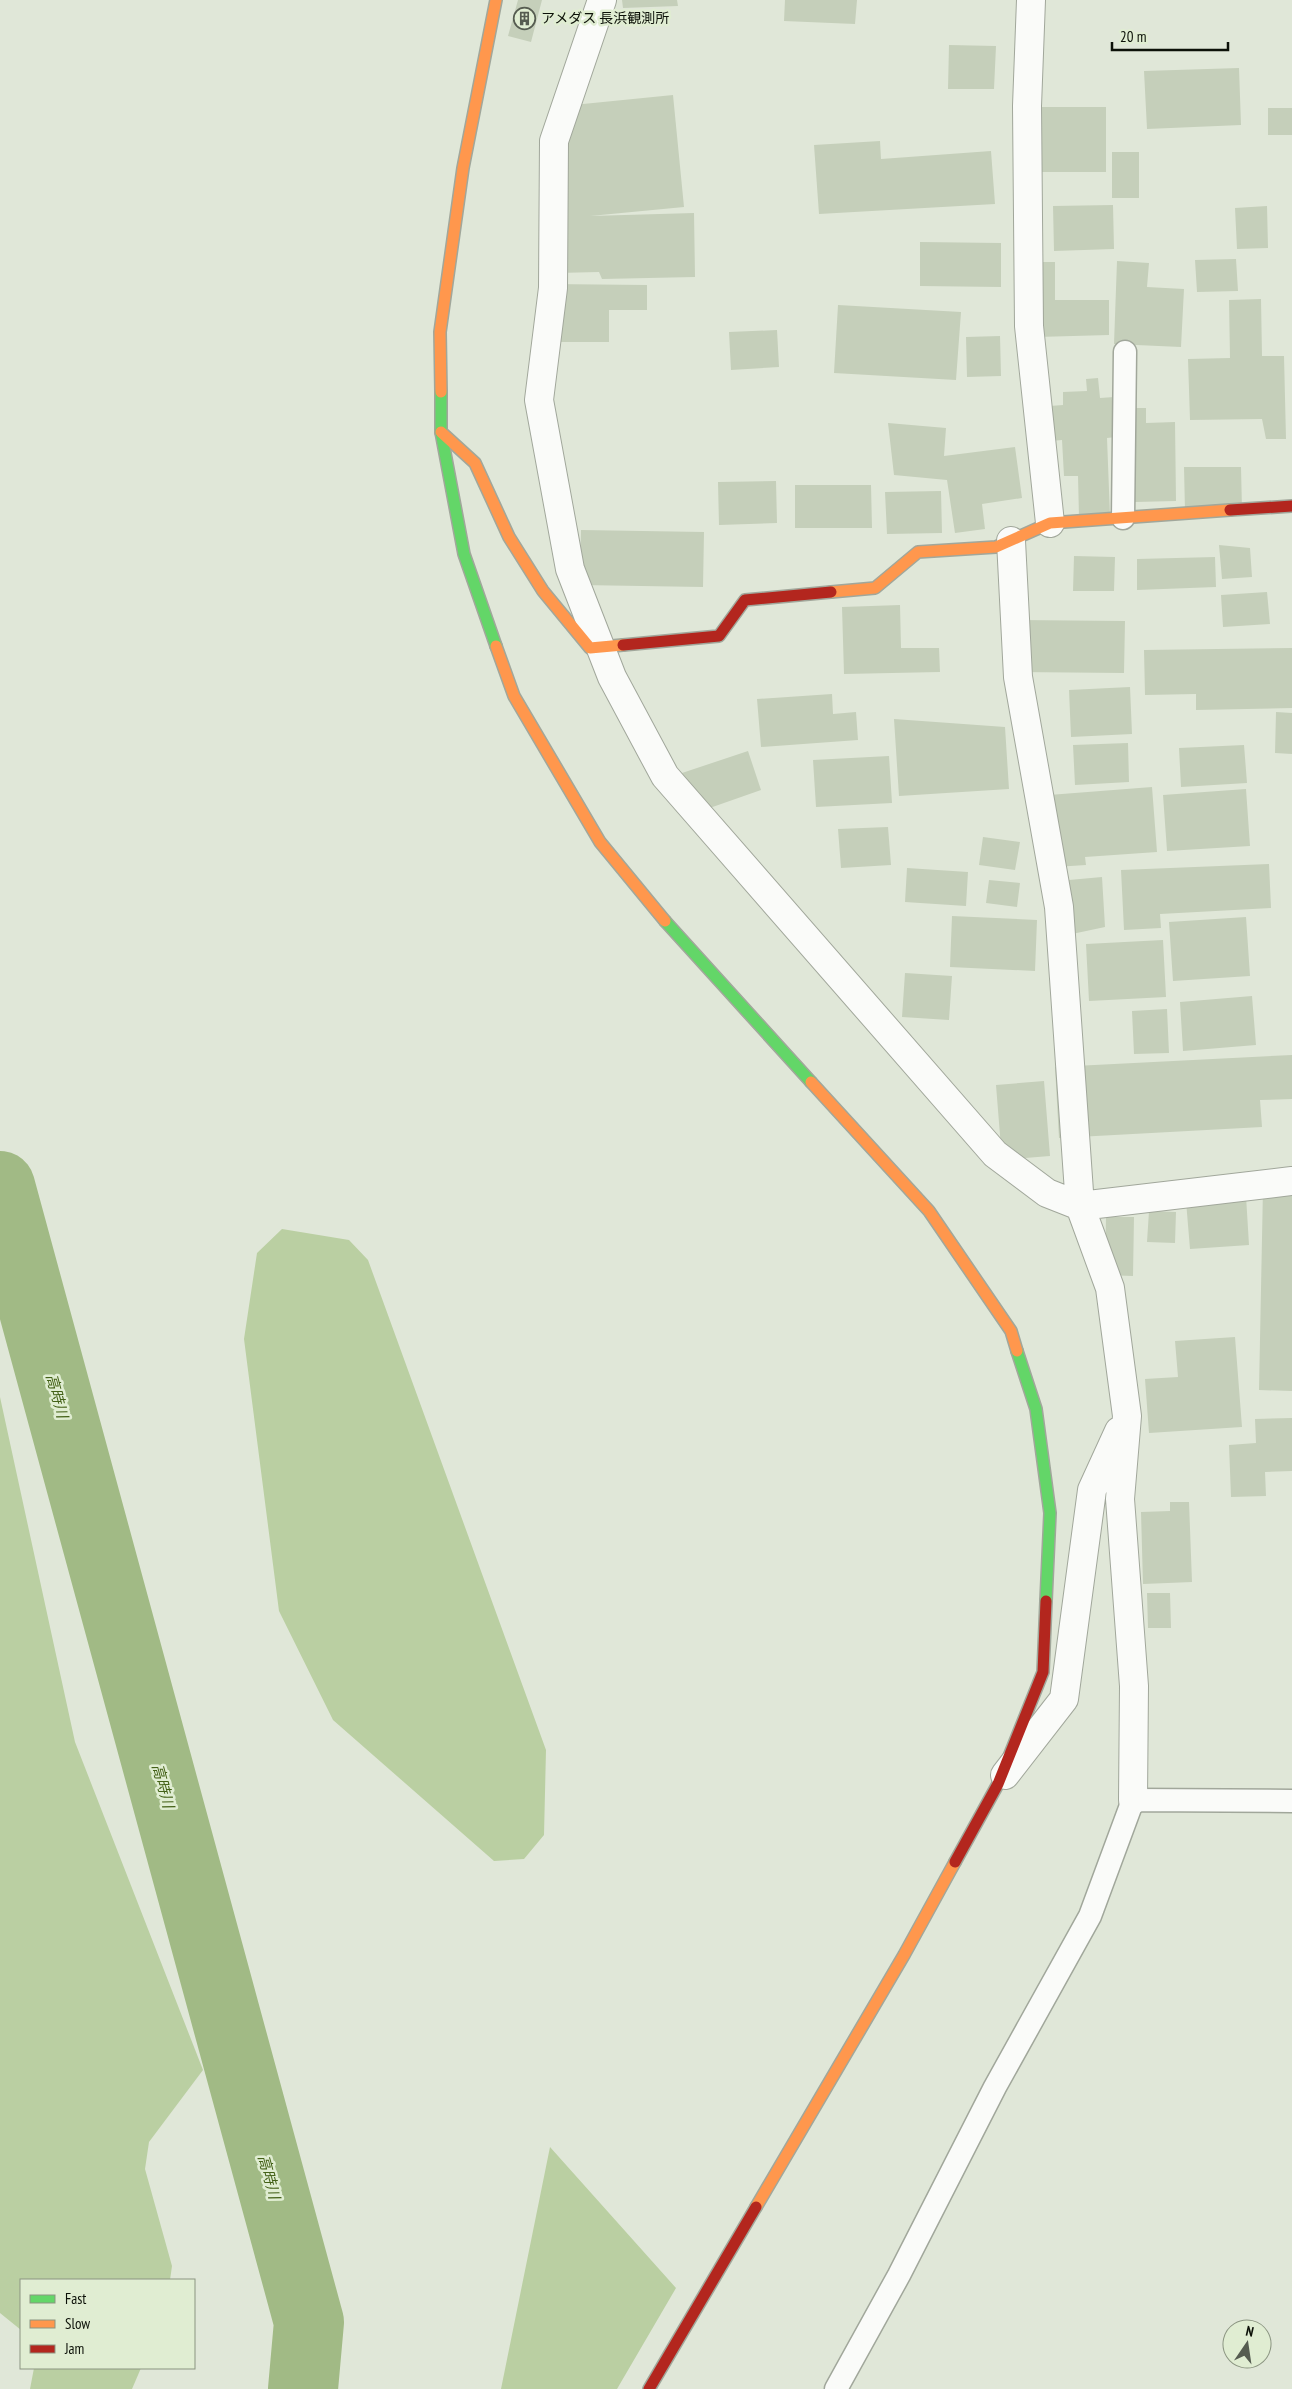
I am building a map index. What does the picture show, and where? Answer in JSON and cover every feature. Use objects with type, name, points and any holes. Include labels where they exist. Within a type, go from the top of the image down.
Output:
[{"type":"street","points":[[496,0],[463,168],[440,332],[441,432],[464,554],[514,696],[600,842],[682,940],[929,1211],[1011,1331],[1036,1410],[1050,1513],[1043,1672],[998,1784],[904,1956],[649,2389]]},
{"type":"street","points":[[602,0],[554,141],[553,288],[539,400],[570,569],[612,677],[665,776],[995,1154],[1047,1193],[1080,1206],[1292,1181]]},
{"type":"street","points":[[1031,0],[1027,106],[1029,326],[1050,523]]},
{"type":"street","points":[[441,432],[475,463],[509,537],[543,591],[590,648],[719,636],[746,600],[875,588],[918,552],[996,547],[1050,523],[1292,506]]},
{"type":"street","points":[[1011,541],[1018,677],[1059,907],[1080,1206],[1110,1288],[1127,1416],[1120,1499],[1134,1686],[1134,1800]]},
{"type":"street","points":[[998,1784],[1064,1699],[1092,1490],[1127,1416]]},
{"type":"lane","points":[[1123,518],[1125,352]]},
{"type":"lane","points":[[836,2389],[899,2275],[995,2087],[1090,1916],[1134,1800],[1292,1802]]},
{"type":"green space","points":[[282,1229],[349,1240],[368,1260],[546,1750],[544,1835],[524,1859],[494,1861],[333,1720],[279,1611],[244,1339],[257,1253]]},
{"type":"green space","points":[[0,1397],[75,1742],[203,2070],[149,2142],[145,2169],[172,2266],[170,2279],[20,2279],[20,2329],[0,2313]]},
{"type":"green space","points":[[550,2147],[676,2288],[617,2389],[501,2389]]},
{"type":"green space","points":[[34,2369],[141,2369],[132,2389],[30,2389]]},
{"type":"building","name":"アメダス 長浜観測所","points":[[518,0],[542,0],[531,42],[508,36]]},
{"type":"building","points":[[622,0],[677,0],[678,6],[623,8]]},
{"type":"building","points":[[785,0],[857,0],[855,24],[784,21]]},
{"type":"building","points":[[949,45],[996,46],[994,89],[948,89]]},
{"type":"building","points":[[1239,68],[1241,125],[1147,129],[1144,71]]},
{"type":"building","points":[[673,95],[684,207],[590,216],[694,213],[695,277],[602,279],[599,272],[557,273],[555,217],[573,105]]},
{"type":"building","points":[[1019,107],[1106,107],[1106,172],[1020,172]]},
{"type":"building","points":[[1268,108],[1292,108],[1292,135],[1268,135]]},
{"type":"building","points":[[880,141],[881,159],[991,151],[995,204],[819,214],[814,145]]},
{"type":"building","points":[[1112,152],[1139,152],[1139,198],[1112,198]]},
{"type":"building","points":[[1113,205],[1114,249],[1054,251],[1053,206]]},
{"type":"building","points":[[1267,206],[1268,248],[1237,249],[1235,208]]},
{"type":"building","points":[[920,242],[1001,243],[1001,287],[920,286]]},
{"type":"building","points":[[1236,259],[1238,291],[1197,292],[1195,260]]},
{"type":"building","points":[[1117,261],[1149,263],[1147,287],[1184,289],[1181,347],[1114,344]]},
{"type":"building","points":[[1021,262],[1055,262],[1055,300],[1109,300],[1109,335],[1037,337]]},
{"type":"building","points":[[549,284],[647,285],[647,310],[609,310],[609,342],[549,342]]},
{"type":"building","points":[[1261,299],[1262,356],[1284,356],[1286,439],[1266,439],[1262,419],[1190,420],[1188,359],[1230,358],[1229,300]]},
{"type":"building","points":[[838,305],[961,312],[956,380],[834,373]]},
{"type":"building","points":[[777,330],[779,367],[731,370],[729,332]]},
{"type":"building","points":[[1000,336],[1001,376],[967,377],[966,337]]},
{"type":"building","points":[[1098,378],[1100,398],[1114,397],[1116,437],[1107,438],[1110,516],[1079,517],[1078,476],[1064,476],[1062,440],[1051,441],[1050,406],[1063,405],[1063,392],[1087,391],[1086,379]]},
{"type":"building","points":[[1134,408],[1146,408],[1146,423],[1175,422],[1176,501],[1135,502]]},
{"type":"building","points":[[888,423],[946,428],[944,456],[1015,447],[1022,498],[982,504],[985,529],[955,533],[947,480],[894,475]]},
{"type":"building","points":[[1184,467],[1241,467],[1242,510],[1185,511]]},
{"type":"building","points":[[776,481],[777,523],[719,525],[718,482]]},
{"type":"building","points":[[795,485],[871,485],[872,528],[795,528]]},
{"type":"building","points":[[941,491],[942,533],[887,534],[885,492]]},
{"type":"building","points":[[581,530],[704,532],[703,587],[580,585]]},
{"type":"building","points":[[1219,545],[1250,548],[1252,577],[1222,579]]},
{"type":"building","points":[[1074,556],[1115,557],[1114,591],[1073,591]]},
{"type":"building","points":[[1215,557],[1216,587],[1137,590],[1137,559]]},
{"type":"building","points":[[1267,592],[1270,624],[1223,627],[1221,595]]},
{"type":"building","points":[[900,605],[901,648],[939,648],[940,672],[844,674],[842,607]]},
{"type":"building","points":[[1017,620],[1125,621],[1124,673],[1016,672]]},
{"type":"building","points":[[1292,648],[1292,708],[1196,710],[1196,694],[1145,695],[1144,650]]},
{"type":"building","points":[[1130,687],[1132,734],[1071,737],[1069,690]]},
{"type":"building","points":[[832,694],[833,714],[856,712],[858,740],[761,747],[757,699]]},
{"type":"building","points":[[1276,712],[1292,713],[1292,754],[1275,753]]},
{"type":"building","points":[[894,719],[1005,727],[1009,789],[899,796]]},
{"type":"building","points":[[1128,743],[1129,782],[1075,785],[1073,745]]},
{"type":"building","points":[[1244,745],[1247,783],[1181,787],[1179,748]]},
{"type":"building","points":[[748,751],[761,790],[704,810],[682,773]]},
{"type":"building","points":[[889,756],[892,803],[816,807],[813,760]]},
{"type":"building","points":[[1152,787],[1157,852],[1085,857],[1086,865],[1055,867],[1049,795]]},
{"type":"building","points":[[1246,789],[1250,846],[1167,851],[1163,795]]},
{"type":"building","points":[[888,827],[891,865],[841,868],[838,829]]},
{"type":"building","points":[[983,837],[1020,842],[1015,870],[979,865]]},
{"type":"building","points":[[1269,864],[1271,908],[1160,914],[1161,928],[1124,930],[1121,870]]},
{"type":"building","points":[[907,868],[968,872],[966,906],[905,902]]},
{"type":"building","points":[[1102,877],[1105,927],[1072,934],[1069,880]]},
{"type":"building","points":[[989,880],[1020,883],[1017,907],[986,903]]},
{"type":"building","points":[[952,916],[1037,920],[1035,971],[950,967]]},
{"type":"building","points":[[1246,917],[1250,976],[1173,981],[1169,922]]},
{"type":"building","points":[[1163,940],[1166,997],[1089,1001],[1086,944]]},
{"type":"building","points":[[905,973],[952,976],[949,1020],[902,1017]]},
{"type":"building","points":[[1252,996],[1256,1045],[1183,1051],[1180,1002]]},
{"type":"building","points":[[1167,1009],[1169,1053],[1134,1054],[1132,1011]]},
{"type":"building","points":[[1292,1055],[1292,1099],[1260,1100],[1262,1127],[1059,1138],[1055,1067]]},
{"type":"building","points":[[1044,1081],[1050,1156],[1002,1160],[996,1085]]},
{"type":"building","points":[[1263,1188],[1292,1189],[1292,1391],[1259,1390]]},
{"type":"building","points":[[1246,1196],[1249,1245],[1190,1249],[1186,1201]]},
{"type":"building","points":[[1149,1211],[1176,1212],[1175,1243],[1147,1242]]},
{"type":"building","points":[[1106,1217],[1134,1217],[1133,1276],[1105,1275]]},
{"type":"building","points":[[1235,1337],[1242,1427],[1149,1433],[1145,1379],[1178,1377],[1175,1341]]},
{"type":"building","points":[[1292,1418],[1292,1471],[1265,1472],[1266,1496],[1231,1497],[1229,1445],[1256,1443],[1255,1419]]},
{"type":"building","points":[[1170,1502],[1189,1502],[1192,1582],[1143,1584],[1141,1512],[1170,1511]]},
{"type":"building","points":[[1147,1593],[1170,1593],[1171,1628],[1148,1628]]},
{"type":"waterway","name":"高時川","points":[[0,1186],[309,2322],[303,2389]]},
{"type":"traffic: fast","points":[[441,392],[441,432],[464,554],[496,646]]},
{"type":"traffic: fast","points":[[665,921],[811,1082]]},
{"type":"traffic: fast","points":[[1017,1351],[1036,1409],[1050,1513],[1046,1601]]},
{"type":"traffic: slow","points":[[441,392],[440,332],[463,168],[496,0]]},
{"type":"traffic: slow","points":[[441,432],[475,463],[509,537],[543,591],[590,648],[623,645]]},
{"type":"traffic: slow","points":[[831,592],[875,588],[918,552],[996,547],[1050,523],[1230,510]]},
{"type":"traffic: slow","points":[[496,646],[514,696],[600,842],[665,921]]},
{"type":"traffic: slow","points":[[811,1082],[929,1211],[1011,1331],[1017,1351]]},
{"type":"traffic: slow","points":[[756,2207],[904,1955],[955,1862]]},
{"type":"traffic: jam","points":[[1230,510],[1292,506]]},
{"type":"traffic: jam","points":[[623,645],[719,636],[745,600],[831,592]]},
{"type":"traffic: jam","points":[[955,1862],[998,1784],[1043,1672],[1046,1601]]},
{"type":"traffic: jam","points":[[649,2389],[756,2207]]},
{"type":"place","name":"アメダス 長浜観測所","points":[[525,18]]}]
